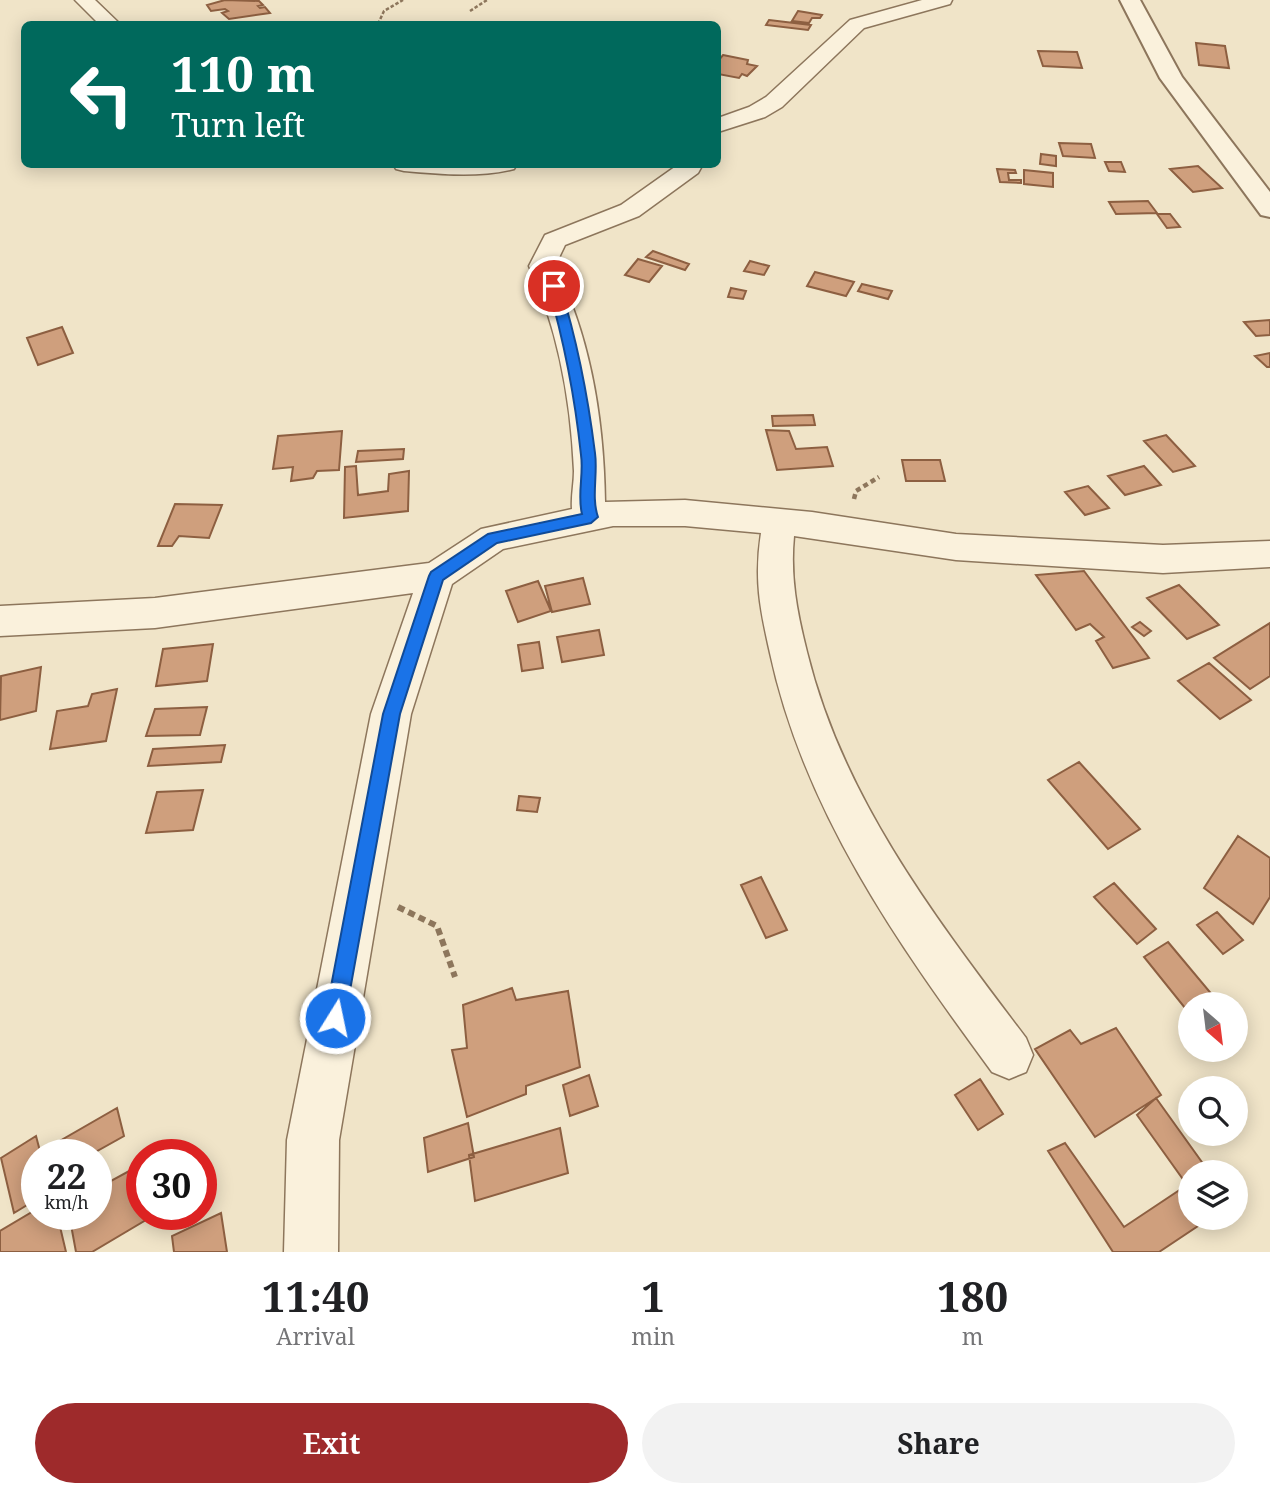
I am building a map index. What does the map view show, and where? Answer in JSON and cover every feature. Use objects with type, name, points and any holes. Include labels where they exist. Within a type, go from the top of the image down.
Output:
[{"type":"street","points":[[84,0],[107,21]]},
{"type":"street","points":[[721,123],[757,112],[774,102],[857,24],[943,0]]},
{"type":"street","points":[[1130,0],[1171,78],[1270,209]]},
{"type":"street","points":[[591,517],[587,505],[590,470],[580,399],[564,319],[554,286],[542,266],[554,240],[589,224],[624,214],[666,186],[686,168]]},
{"type":"street","points":[[0,621],[155,613],[437,576],[493,538],[613,513],[685,513],[779,522],[956,547],[1163,559],[1270,554]]},
{"type":"street","points":[[779,522],[774,579],[786,649],[798,696],[824,764],[881,875],[947,973],[1009,1055]]},
{"type":"street","points":[[311,1252],[313,1140],[391,714],[437,576]]},
{"type":"path","points":[[379,21],[384,11],[403,0]]},
{"type":"path","points":[[470,11],[487,0]]},
{"type":"path","points":[[364,860],[371,893],[436,926],[455,977]]},
{"type":"building","points":[[225,0],[259,1],[263,5],[258,6],[265,7],[270,13],[229,19],[222,13],[228,11],[225,9],[211,11],[207,5]]},
{"type":"building","points":[[798,11],[822,15],[820,18],[812,18],[809,23],[792,21]]},
{"type":"building","points":[[769,20],[811,25],[808,30],[766,25]]},
{"type":"building","points":[[1196,43],[1225,46],[1229,68],[1199,65]]},
{"type":"building","points":[[1038,51],[1077,52],[1082,68],[1043,66]]},
{"type":"building","points":[[723,55],[748,60],[747,64],[757,66],[747,76],[742,74],[739,78],[721,75]]},
{"type":"building","points":[[1059,143],[1091,144],[1095,158],[1063,156]]},
{"type":"building","points":[[1041,154],[1056,156],[1056,166],[1040,164]]},
{"type":"building","points":[[1105,162],[1121,162],[1125,172],[1109,171]]},
{"type":"building","points":[[1198,166],[1222,188],[1193,192],[1170,169]]},
{"type":"building","points":[[997,169],[1015,170],[1016,173],[1008,173],[1009,180],[1021,180],[1021,183],[1000,182]]},
{"type":"building","points":[[1024,170],[1053,173],[1053,187],[1024,184]]},
{"type":"building","points":[[1148,201],[1157,213],[1116,214],[1109,202]]},
{"type":"building","points":[[1157,214],[1170,214],[1180,227],[1167,228]]},
{"type":"building","points":[[653,251],[689,264],[685,270],[646,257]]},
{"type":"building","points":[[638,259],[662,266],[649,282],[625,275]]},
{"type":"building","points":[[750,261],[769,266],[764,275],[744,271]]},
{"type":"building","points":[[815,272],[854,282],[846,296],[807,286]]},
{"type":"building","points":[[862,284],[892,291],[888,299],[858,291]]},
{"type":"building","points":[[731,288],[746,291],[743,299],[728,297]]},
{"type":"building","points":[[1270,320],[1270,335],[1256,336],[1244,322]]},
{"type":"building","points":[[62,327],[73,353],[38,365],[27,338]]},
{"type":"building","points":[[1270,353],[1270,367],[1255,356]]},
{"type":"building","points":[[813,415],[815,425],[773,426],[772,416]]},
{"type":"building","points":[[766,430],[789,431],[796,449],[827,447],[833,466],[777,470]]},
{"type":"building","points":[[342,431],[339,470],[317,471],[313,478],[291,481],[293,467],[273,469],[278,436]]},
{"type":"building","points":[[1166,435],[1195,466],[1173,472],[1144,441]]},
{"type":"building","points":[[404,449],[403,459],[356,462],[358,451]]},
{"type":"building","points":[[902,460],[940,460],[945,481],[906,481]]},
{"type":"building","points":[[356,466],[358,495],[388,491],[389,474],[409,471],[408,511],[344,518],[345,467]]},
{"type":"building","points":[[1144,466],[1161,485],[1125,495],[1108,476]]},
{"type":"building","points":[[1088,486],[1109,508],[1085,515],[1065,492]]},
{"type":"building","points":[[175,504],[222,505],[209,538],[179,536],[172,546],[158,546]]},
{"type":"building","points":[[1084,571],[1149,658],[1113,668],[1096,641],[1104,637],[1090,624],[1076,630],[1036,575]]},
{"type":"building","points":[[583,578],[590,604],[552,612],[545,586]]},
{"type":"building","points":[[538,581],[551,611],[518,622],[506,591]]},
{"type":"building","points":[[1179,585],[1219,625],[1187,639],[1147,598]]},
{"type":"building","points":[[1140,622],[1151,631],[1144,636],[1132,627]]},
{"type":"building","points":[[1270,623],[1270,676],[1250,689],[1214,658]]},
{"type":"building","points":[[599,630],[604,655],[562,662],[557,637]]},
{"type":"building","points":[[539,642],[543,668],[522,671],[518,645]]},
{"type":"building","points":[[213,644],[207,681],[156,686],[163,649]]},
{"type":"building","points":[[1209,663],[1251,700],[1220,719],[1178,681]]},
{"type":"building","points":[[41,667],[36,711],[0,720],[1,676]]},
{"type":"building","points":[[117,689],[106,741],[50,749],[57,711],[88,706],[92,694]]},
{"type":"building","points":[[207,707],[200,735],[146,736],[155,709]]},
{"type":"building","points":[[225,745],[221,762],[148,766],[153,749]]},
{"type":"building","points":[[1079,762],[1140,829],[1108,849],[1048,780]]},
{"type":"building","points":[[203,790],[193,830],[146,833],[157,792]]},
{"type":"building","points":[[519,796],[540,798],[537,812],[517,810]]},
{"type":"building","points":[[1238,836],[1270,858],[1270,897],[1253,924],[1204,888]]},
{"type":"building","points":[[761,877],[787,930],[766,938],[741,885]]},
{"type":"building","points":[[1114,883],[1156,929],[1137,944],[1094,897]]},
{"type":"building","points":[[1217,912],[1243,940],[1223,954],[1197,925]]},
{"type":"building","points":[[1168,942],[1210,992],[1178,992],[1178,999],[1144,957]]},
{"type":"building","points":[[512,988],[516,1000],[568,991],[580,1067],[526,1086],[526,1094],[467,1117],[452,1050],[467,1048],[463,1005]]},
{"type":"building","points":[[1116,1028],[1161,1095],[1095,1137],[1035,1049],[1070,1030],[1081,1044]]},
{"type":"building","points":[[589,1075],[598,1106],[570,1116],[563,1085]]},
{"type":"building","points":[[980,1079],[1003,1114],[978,1130],[955,1095]]},
{"type":"building","points":[[1156,1098],[1178,1129],[1178,1146],[1190,1146],[1200,1160],[1178,1160],[1178,1172],[1137,1115]]},
{"type":"building","points":[[117,1108],[124,1136],[112,1143],[112,1139],[63,1139]]},
{"type":"building","points":[[468,1123],[474,1157],[428,1172],[424,1138]]},
{"type":"building","points":[[560,1128],[568,1173],[475,1201],[469,1155]]},
{"type":"building","points":[[1065,1143],[1124,1227],[1178,1191],[1178,1230],[1192,1230],[1159,1252],[1113,1252],[1048,1151]]},
{"type":"building","points":[[21,1145],[21,1209],[14,1213],[1,1158]]},
{"type":"building","points":[[126,1173],[126,1230],[129,1230],[92,1252],[76,1252],[72,1230],[112,1230],[112,1180]]},
{"type":"building","points":[[221,1213],[227,1252],[174,1252],[172,1236],[185,1230],[217,1230],[217,1215]]},
{"type":"building","points":[[21,1219],[21,1230],[61,1230],[66,1252],[0,1252],[0,1231]]},
{"type":"route","points":[[335,1018],[391,714],[437,576],[493,538],[591,517],[587,505],[590,470],[584,422],[564,319],[554,286]]}]
